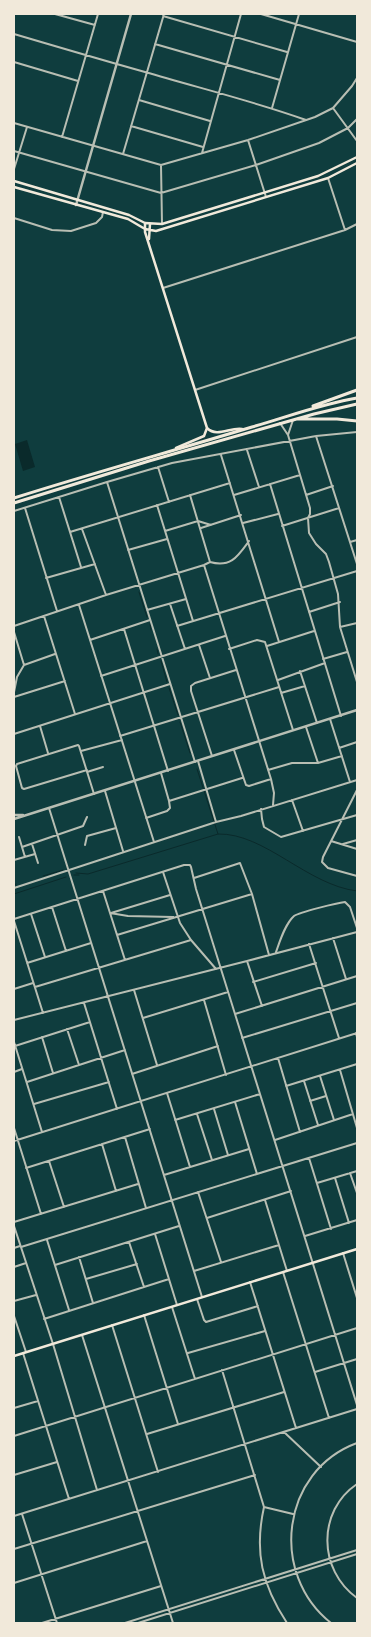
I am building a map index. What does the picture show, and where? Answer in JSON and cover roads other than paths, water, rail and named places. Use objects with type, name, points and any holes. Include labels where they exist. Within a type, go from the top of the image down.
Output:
[{"type":"highway","points":[[14,498],[176,448],[243,430],[357,390]]},
{"type":"highway","points":[[300,411],[357,398]]},
{"type":"highway","points":[[14,503],[149,460],[294,419],[357,404]]},
{"type":"highway","points":[[294,419],[337,419],[357,421]]},
{"type":"main road","points":[[14,181],[129,215],[146,223],[162,224],[323,174],[357,158]]},
{"type":"main road","points":[[14,186],[128,219],[145,229],[165,229],[328,178],[357,163]]},
{"type":"main road","points":[[146,223],[145,229],[148,239],[194,390],[208,428],[211,432],[217,433],[237,429],[243,430]]},
{"type":"main road","points":[[148,239],[150,224]]},
{"type":"main road","points":[[176,448],[204,436],[208,428]]},
{"type":"main road","points":[[14,1356],[357,1249]]},
{"type":"street","points":[[55,14],[95,25]]},
{"type":"street","points":[[62,137],[98,14]]},
{"type":"street","points":[[76,205],[84,172],[131,14]]},
{"type":"street","points":[[202,153],[241,14]]},
{"type":"street","points":[[261,14],[269,15],[357,42]]},
{"type":"street","points":[[272,108],[299,14]]},
{"type":"street","points":[[123,154],[164,15],[287,52]]},
{"type":"street","points":[[14,34],[218,92],[306,120]]},
{"type":"street","points":[[155,44],[280,80]]},
{"type":"street","points":[[14,62],[78,82]]},
{"type":"street","points":[[14,123],[161,165],[248,140],[306,120],[333,108],[357,78]]},
{"type":"street","points":[[139,100],[210,121]]},
{"type":"street","points":[[333,108],[357,141]]},
{"type":"street","points":[[14,151],[161,193],[256,165],[319,143],[348,128],[357,120]]},
{"type":"street","points":[[131,126],[203,147]]},
{"type":"street","points":[[14,169],[27,127]]},
{"type":"street","points":[[248,140],[266,198]]},
{"type":"street","points":[[161,165],[162,224]]},
{"type":"street","points":[[328,178],[345,230]]},
{"type":"street","points":[[14,218],[52,230],[72,231],[96,224],[102,217],[103,212]]},
{"type":"street","points":[[163,288],[345,230],[357,224]]},
{"type":"street","points":[[194,390],[357,337]]},
{"type":"street","points":[[288,435],[294,419]]},
{"type":"street","points":[[280,424],[288,435],[310,508],[308,518],[309,533],[316,544],[326,554],[334,578],[340,602],[340,628],[347,652],[356,672],[357,682]]},
{"type":"street","points":[[14,511],[158,467],[316,436],[357,432]]},
{"type":"street","points":[[316,436],[357,564]]},
{"type":"street","points":[[247,450],[259,488]]},
{"type":"street","points":[[221,455],[249,541],[279,642]]},
{"type":"street","points":[[158,467],[169,502]]},
{"type":"street","points":[[234,495],[300,475]]},
{"type":"street","points":[[107,482],[161,657],[197,761],[216,822]]},
{"type":"street","points":[[70,532],[230,483]]},
{"type":"street","points":[[270,484],[341,716]]},
{"type":"street","points":[[306,494],[332,486]]},
{"type":"street","points":[[190,495],[210,562]]},
{"type":"street","points":[[59,497],[81,568]]},
{"type":"street","points":[[157,505],[193,621]]},
{"type":"street","points":[[25,508],[57,612]]},
{"type":"street","points":[[282,526],[339,508]]},
{"type":"street","points":[[243,524],[278,514]]},
{"type":"street","points":[[201,528],[240,515]]},
{"type":"street","points":[[165,531],[198,521],[211,524]]},
{"type":"street","points":[[82,529],[106,595]]},
{"type":"street","points":[[128,550],[168,539]]},
{"type":"street","points":[[350,542],[357,540]]},
{"type":"street","points":[[210,562],[217,565],[235,559],[249,541]]},
{"type":"street","points":[[14,626],[106,595],[204,566],[210,562]]},
{"type":"street","points":[[46,578],[95,564]]},
{"type":"street","points":[[204,566],[271,779],[274,793],[274,805]]},
{"type":"street","points":[[178,626],[357,571]]},
{"type":"street","points":[[147,610],[186,599]]},
{"type":"street","points":[[308,612],[340,602]]},
{"type":"street","points":[[170,604],[185,649]]},
{"type":"street","points":[[79,605],[154,842]]},
{"type":"street","points":[[44,616],[75,714]]},
{"type":"street","points":[[90,640],[150,620]]},
{"type":"street","points":[[340,628],[357,623]]},
{"type":"street","points":[[124,629],[168,771]]},
{"type":"street","points":[[267,646],[314,631]]},
{"type":"street","points":[[14,632],[24,665]]},
{"type":"street","points":[[101,676],[136,666],[225,636]]},
{"type":"street","points":[[230,649],[260,640],[265,642],[293,730]]},
{"type":"street","points":[[199,644],[210,678]]},
{"type":"street","points":[[323,659],[347,652]]},
{"type":"street","points":[[14,692],[17,677],[24,665],[56,654]]},
{"type":"street","points":[[278,680],[325,663]]},
{"type":"street","points":[[212,756],[191,691],[191,686],[195,683],[236,670]]},
{"type":"street","points":[[300,671],[317,723]]},
{"type":"street","points":[[14,698],[64,681]]},
{"type":"street","points":[[14,734],[170,684]]},
{"type":"street","points":[[281,693],[305,686]]},
{"type":"street","points":[[120,736],[279,687]]},
{"type":"street","points":[[14,819],[357,710]]},
{"type":"street","points":[[330,719],[350,782]]},
{"type":"street","points":[[40,726],[48,753]]},
{"type":"street","points":[[306,726],[318,763]]},
{"type":"street","points":[[81,751],[122,740]]},
{"type":"street","points":[[339,748],[357,742]]},
{"type":"street","points":[[94,794],[87,771],[81,751],[79,746],[76,745],[48,753],[16,765],[23,789],[87,771],[103,767]]},
{"type":"street","points":[[234,749],[245,785],[249,786],[271,779]]},
{"type":"street","points":[[268,770],[292,763],[318,763],[342,756]]},
{"type":"street","points":[[146,818],[167,811],[170,808],[161,773]]},
{"type":"street","points":[[169,801],[242,778]]},
{"type":"street","points":[[14,888],[216,822],[357,780]]},
{"type":"street","points":[[357,790],[322,860],[323,864],[328,868],[357,876]]},
{"type":"street","points":[[105,791],[123,852]]},
{"type":"street","points":[[292,800],[303,831]]},
{"type":"street","points":[[49,808],[202,1297]]},
{"type":"street","points":[[261,809],[264,827],[278,836],[284,837],[357,815]]},
{"type":"street","points":[[14,815],[25,815]]},
{"type":"street","points":[[22,847],[83,826],[87,817]]},
{"type":"street","points":[[85,845],[87,836],[116,828]]},
{"type":"street","points":[[19,837],[25,857]]},
{"type":"street","points":[[342,844],[357,840]]},
{"type":"street","points":[[331,841],[357,849]]},
{"type":"street","points":[[32,844],[38,863]]},
{"type":"street","points":[[14,860],[35,854]]},
{"type":"street","points":[[194,878],[240,863],[252,894],[269,955]]},
{"type":"street","points":[[43,1013],[14,920],[187,864],[191,867],[242,1038],[357,1405]]},
{"type":"street","points":[[163,872],[176,917],[191,940],[216,969]]},
{"type":"street","points":[[103,891],[125,960]]},
{"type":"street","points":[[117,935],[252,894]]},
{"type":"street","points":[[110,913],[170,895]]},
{"type":"street","points":[[276,953],[283,934],[291,920],[298,915],[345,902],[350,907],[357,928]]},
{"type":"street","points":[[52,907],[66,951]]},
{"type":"street","points":[[110,913],[128,916],[176,917]]},
{"type":"street","points":[[31,914],[44,958]]},
{"type":"street","points":[[14,1020],[357,932]]},
{"type":"street","points":[[14,938],[19,936]]},
{"type":"street","points":[[333,938],[346,979]]},
{"type":"street","points":[[34,987],[191,940]]},
{"type":"street","points":[[27,963],[91,943]]},
{"type":"street","points":[[309,944],[339,1038]]},
{"type":"street","points":[[247,961],[262,1006]]},
{"type":"street","points":[[253,982],[316,964]]},
{"type":"street","points":[[235,1014],[357,976]]},
{"type":"street","points":[[14,989],[33,983]]},
{"type":"street","points":[[134,990],[157,1065]]},
{"type":"street","points":[[143,1018],[228,992]]},
{"type":"street","points":[[204,1000],[226,1075]]},
{"type":"street","points":[[84,1003],[117,1109]]},
{"type":"street","points":[[242,1038],[357,1003]]},
{"type":"street","points":[[15,1046],[90,1022]]},
{"type":"street","points":[[67,1029],[79,1065]]},
{"type":"street","points":[[14,1142],[339,1038],[356,1033],[357,1037]]},
{"type":"street","points":[[42,1037],[53,1073]]},
{"type":"street","points":[[14,1042],[42,1132]]},
{"type":"street","points":[[132,1074],[218,1046]]},
{"type":"street","points":[[27,1082],[125,1050]]},
{"type":"street","points":[[278,1058],[300,1132]]},
{"type":"street","points":[[286,1086],[357,1064]]},
{"type":"street","points":[[14,1072],[22,1069]]},
{"type":"street","points":[[340,1069],[357,1128]]},
{"type":"street","points":[[320,1076],[335,1120]]},
{"type":"street","points":[[304,1081],[318,1125]]},
{"type":"street","points":[[34,1104],[109,1082]]},
{"type":"street","points":[[167,1093],[190,1167]]},
{"type":"street","points":[[175,1120],[260,1094]]},
{"type":"street","points":[[310,1101],[327,1096]]},
{"type":"street","points":[[235,1102],[257,1174]]},
{"type":"street","points":[[214,1108],[228,1155]]},
{"type":"street","points":[[197,1114],[212,1160]]},
{"type":"street","points":[[275,1140],[353,1114]]},
{"type":"street","points":[[14,1128],[41,1214]]},
{"type":"street","points":[[26,1168],[150,1129]]},
{"type":"street","points":[[125,1137],[146,1208]]},
{"type":"street","points":[[14,1248],[47,1240],[357,1143]]},
{"type":"street","points":[[102,1144],[116,1191]]},
{"type":"street","points":[[164,1175],[249,1149]]},
{"type":"street","points":[[309,1158],[331,1228]]},
{"type":"street","points":[[49,1161],[64,1207]]},
{"type":"street","points":[[317,1183],[357,1171]]},
{"type":"street","points":[[350,1173],[357,1193]]},
{"type":"street","points":[[335,1178],[349,1223]]},
{"type":"street","points":[[14,1222],[138,1184]]},
{"type":"street","points":[[207,1218],[291,1191]]},
{"type":"street","points":[[198,1192],[221,1262]]},
{"type":"street","points":[[265,1200],[287,1271]]},
{"type":"street","points":[[305,1236],[357,1220]]},
{"type":"street","points":[[14,1226],[53,1344],[98,1490]]},
{"type":"street","points":[[55,1265],[179,1226]]},
{"type":"street","points":[[155,1234],[177,1305]]},
{"type":"street","points":[[47,1240],[69,1310]]},
{"type":"street","points":[[129,1242],[144,1287]]},
{"type":"street","points":[[194,1271],[279,1245]]},
{"type":"street","points":[[343,1253],[357,1298]]},
{"type":"street","points":[[79,1257],[93,1303]]},
{"type":"street","points":[[14,1267],[26,1263]]},
{"type":"street","points":[[86,1279],[136,1264]]},
{"type":"street","points":[[283,1272],[329,1418]]},
{"type":"street","points":[[44,1319],[169,1279]]},
{"type":"street","points":[[250,1282],[296,1428]]},
{"type":"street","points":[[14,1301],[36,1295]]},
{"type":"street","points":[[197,1299],[206,1322],[258,1306]]},
{"type":"street","points":[[172,1307],[196,1379]]},
{"type":"street","points":[[144,1315],[178,1424]]},
{"type":"street","points":[[14,1316],[38,1401],[69,1499]]},
{"type":"street","points":[[112,1325],[158,1472]]},
{"type":"street","points":[[14,1328],[18,1327]]},
{"type":"street","points":[[14,1436],[357,1328]]},
{"type":"street","points":[[188,1353],[265,1331]]},
{"type":"street","points":[[82,1335],[173,1623]]},
{"type":"street","points":[[315,1372],[357,1359]]},
{"type":"street","points":[[222,1370],[264,1507],[260,1524],[260,1552],[264,1579],[274,1602],[287,1623]]},
{"type":"street","points":[[147,1434],[284,1392]]},
{"type":"street","points":[[14,1408],[38,1401]]},
{"type":"street","points":[[14,1516],[357,1409]]},
{"type":"street","points":[[284,1432],[321,1467]]},
{"type":"street","points":[[331,1623],[306,1595],[294,1570],[291,1538],[293,1514],[306,1487],[321,1467],[342,1450],[357,1443]]},
{"type":"street","points":[[14,1476],[57,1462]]},
{"type":"street","points":[[14,1549],[255,1475]]},
{"type":"street","points":[[357,1484],[342,1498],[330,1520],[326,1543],[330,1563],[341,1583],[357,1598]]},
{"type":"street","points":[[264,1507],[293,1514]]},
{"type":"street","points":[[22,1514],[57,1623]]},
{"type":"street","points":[[14,1583],[147,1541]]},
{"type":"street","points":[[125,1623],[357,1550]]},
{"type":"street","points":[[138,1623],[357,1554]]},
{"type":"street","points":[[42,1623],[161,1586]]},
{"type":"street","points":[[230,1590],[231,1594]]},
{"type":"street","points":[[210,1596],[211,1600]]},
{"type":"water","points":[[27,440],[35,467],[23,471],[15,444]]},
{"type":"waterway","points":[[139,592],[147,617]]},
{"type":"waterway","points":[[150,624],[151,630]]},
{"type":"waterway","points":[[157,649],[158,654]]},
{"type":"waterway","points":[[161,661],[167,682]]},
{"type":"waterway","points":[[169,688],[178,715]]},
{"type":"waterway","points":[[180,722],[190,753]]},
{"type":"waterway","points":[[197,769],[218,834]]},
{"type":"waterway","points":[[76,873],[88,874],[218,834],[235,836],[253,842],[321,879],[339,887],[357,891]]},
{"type":"waterway","points":[[43,876],[63,870]]},
{"type":"waterway","points":[[74,875],[79,875]]},
{"type":"waterway","points":[[14,894],[66,877]]}]
